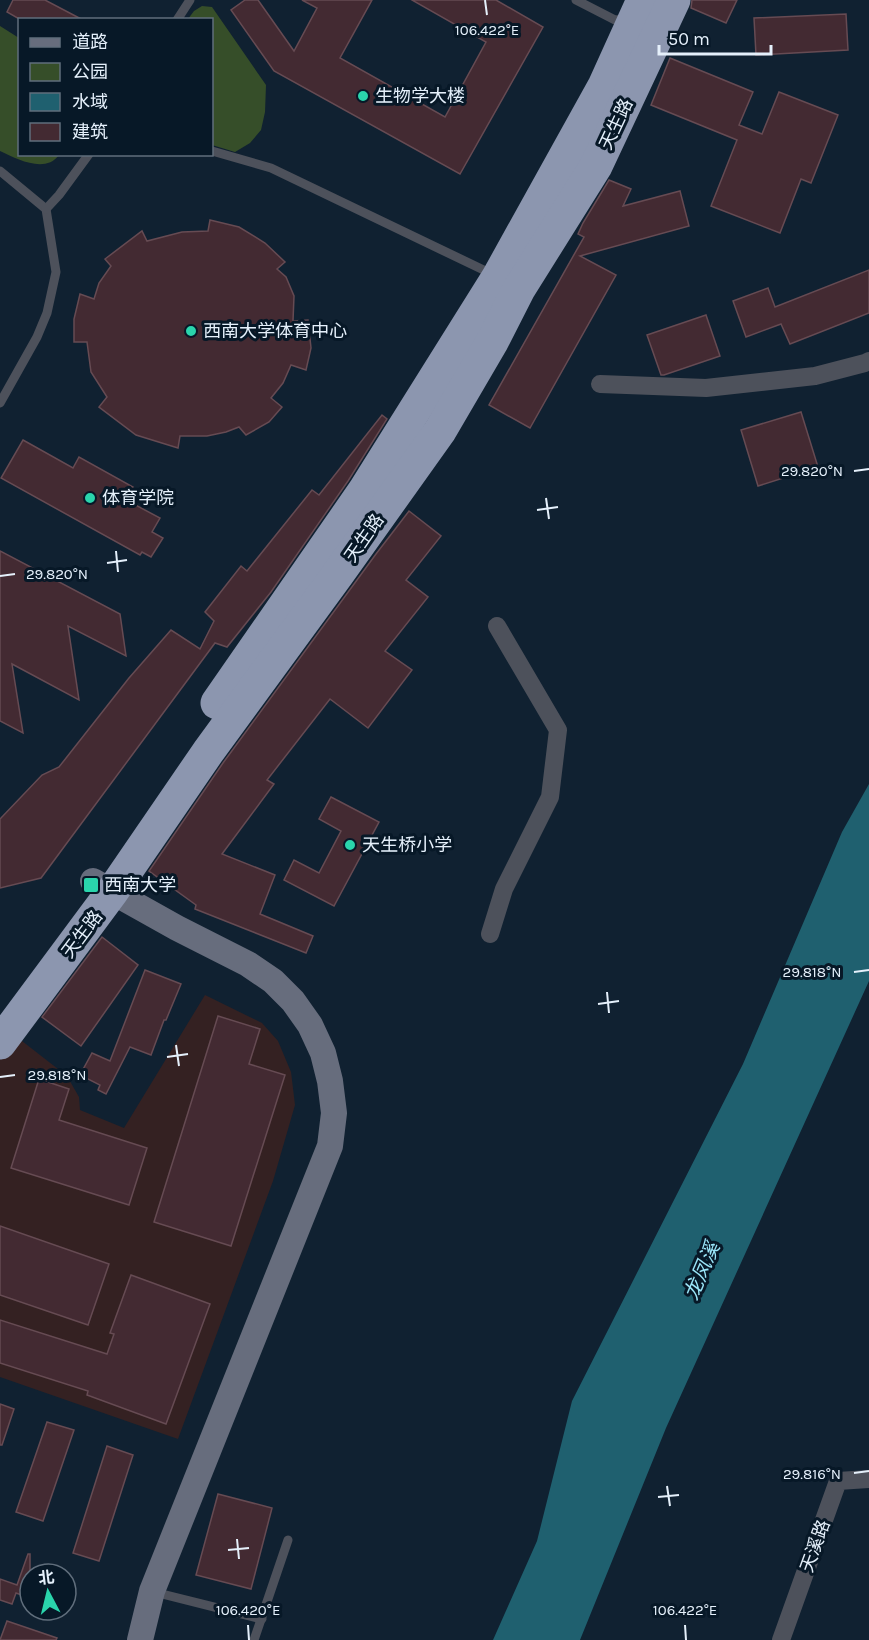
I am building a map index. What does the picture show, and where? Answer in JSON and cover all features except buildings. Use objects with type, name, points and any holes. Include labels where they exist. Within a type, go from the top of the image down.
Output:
[{"type":"highway","name":"天生路","points":[[0,1043],[364,491],[508,283],[604,86],[646,20],[674,0]]},
{"type":"highway","name":"天生路","points":[[0,1012],[103,886]]},
{"type":"street","points":[[600,384],[706,388],[815,376],[869,361]]},
{"type":"street","points":[[490,934],[504,889],[550,798],[558,730],[496,626]]},
{"type":"street","points":[[103,886],[248,964],[273,981],[293,1001],[315,1034],[323,1053],[330,1081],[334,1113],[330,1146],[152,1591],[140,1640]]},
{"type":"street","name":"天溪路","points":[[781,1640],[838,1481],[869,1479]]},
{"type":"lane","points":[[178,18],[190,0]]},
{"type":"lane","points":[[576,0],[615,20],[646,20]]},
{"type":"lane","points":[[213,151],[270,168],[508,283]]},
{"type":"lane","points":[[46,209],[88,156]]},
{"type":"lane","points":[[0,171],[46,209],[56,272],[47,313],[37,337],[0,403]]},
{"type":"lane","points":[[254,1640],[288,1540]]},
{"type":"lane","points":[[152,1591],[262,1619]]},
{"type":"shaded area","points":[[205,995],[262,1023],[278,1041],[291,1072],[295,1105],[273,1181],[178,1439],[0,1377],[0,1049],[13,1034],[67,1076],[79,1097],[80,1110],[124,1128]]},
{"type":"green space","points":[[202,6],[212,7],[266,85],[265,112],[261,130],[250,143],[235,152],[213,145],[213,18],[189,18]]},
{"type":"green space","points":[[0,26],[18,37],[18,156],[58,156],[46,164],[39,164],[14,158],[0,151]]},
{"type":"water","name":"龙凤溪","points":[[869,784],[869,981],[666,1428],[580,1640],[493,1640],[537,1541],[572,1401],[743,1064],[842,832]]},
{"type":"place","name":"生物学大楼","points":[[363,96]]},
{"type":"place","name":"西南大学体育中心","points":[[191,331]]},
{"type":"place","name":"体育学院","points":[[90,498]]},
{"type":"place","name":"天生桥小学","points":[[350,845]]},
{"type":"place","name":"西南大学","points":[[91,885]]}]
